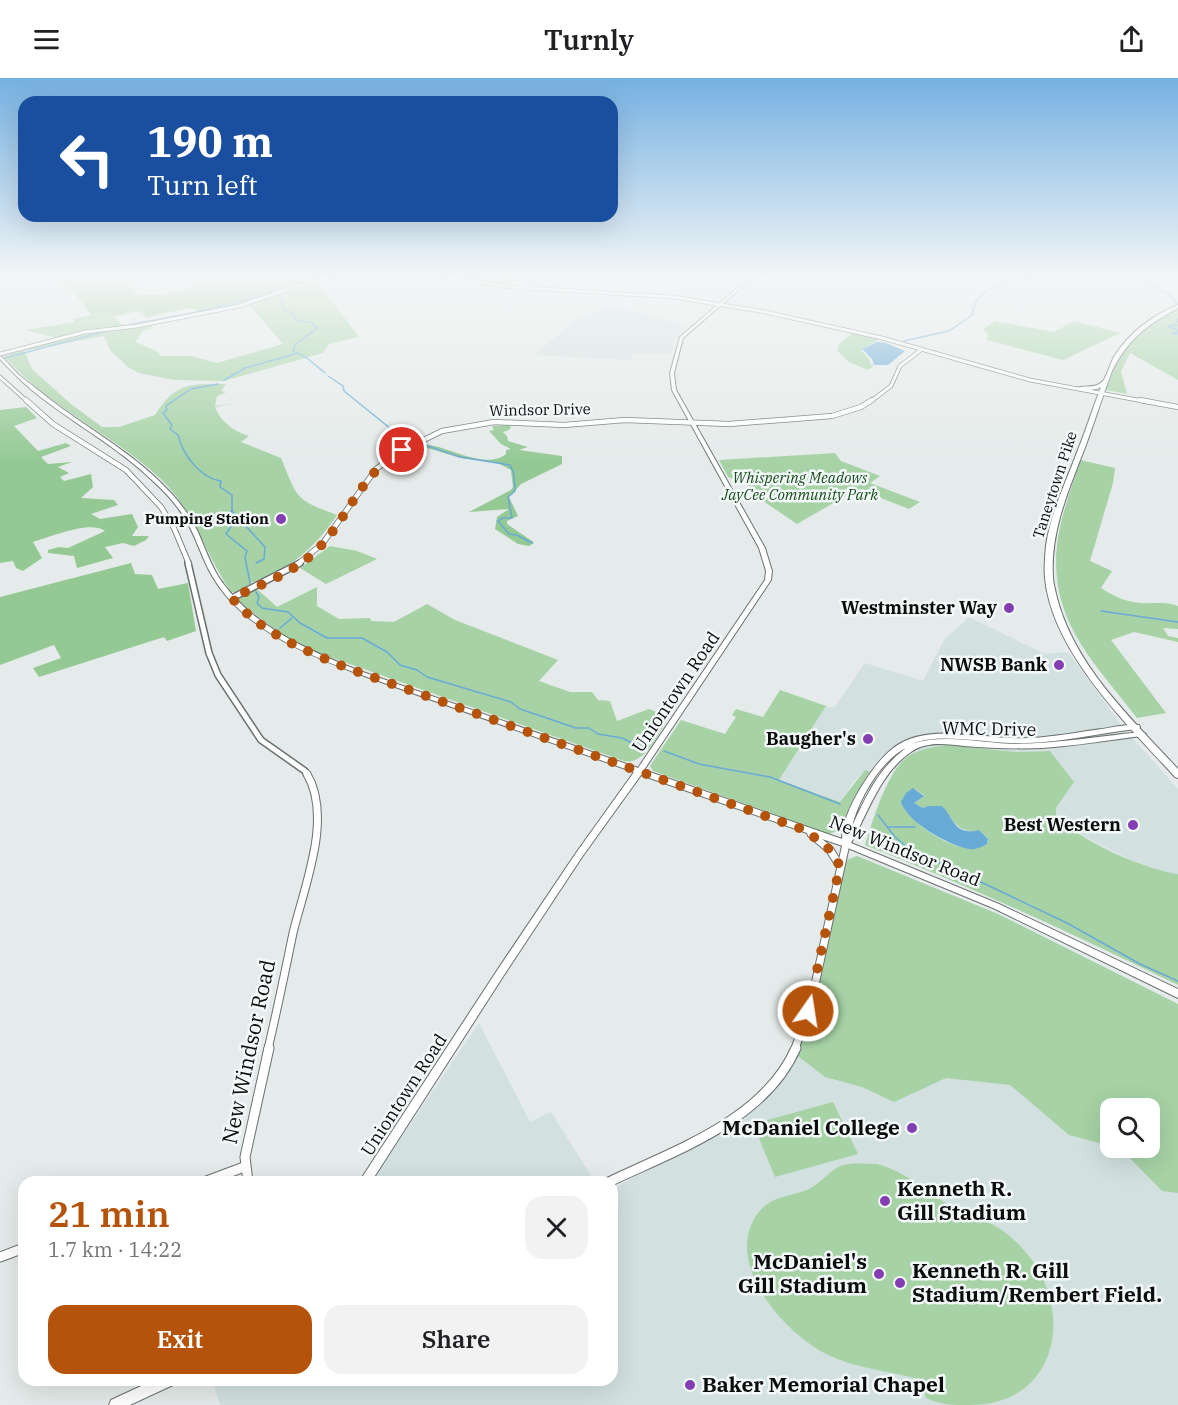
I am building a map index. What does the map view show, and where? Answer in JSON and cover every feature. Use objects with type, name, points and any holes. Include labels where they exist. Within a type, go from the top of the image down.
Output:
[{"type":"highway","name":"Taneytown Pike","points":[[1129,338],[1115,357],[1104,382],[1052,533],[1048,557],[1049,578],[1060,621],[1074,648],[1107,694],[1178,775]]},
{"type":"highway","points":[[1080,389],[1095,388],[1104,382]]},
{"type":"highway","points":[[1080,389],[1093,395],[1096,404]]},
{"type":"main road","name":"Uniontown Road","points":[[369,1176],[579,855],[639,772],[764,588],[769,576],[767,560],[756,536],[672,386],[678,345],[682,338]]},
{"type":"main road","name":"New Windsor Road","points":[[0,355],[42,397],[136,463],[172,498],[190,522],[215,574],[232,598],[263,626],[324,658],[846,844],[996,906],[1178,994]]},
{"type":"main road","name":"WMC Drive","points":[[846,844],[875,785],[887,770],[911,748],[928,743],[951,742],[1002,747],[1029,746],[1139,731]]},
{"type":"main road","points":[[805,830],[830,850],[840,866]]},
{"type":"main road","points":[[116,1405],[156,1386]]},
{"type":"street","points":[[0,355],[59,338]]},
{"type":"street","points":[[881,338],[1029,383],[1101,392],[1178,406]]},
{"type":"street","name":"Windsor Drive","points":[[232,598],[287,572],[309,557],[323,543],[376,469],[402,450],[442,432],[473,424],[501,422],[553,425],[620,420],[693,424],[807,419],[853,411],[886,391],[899,366],[922,349]]},
{"type":"street","name":"New Windsor Road","points":[[0,377],[53,424],[126,470],[161,507],[178,534],[196,585],[209,653],[218,675],[261,740],[305,771],[315,788],[316,823],[313,859],[294,930],[244,1167],[246,1176]]},
{"type":"street","points":[[618,1178],[713,1131],[758,1099],[781,1076],[794,1053],[808,1011],[846,844]]},
{"type":"street","points":[[220,1176],[244,1167]]},
{"type":"street","points":[[0,1257],[18,1250]]},
{"type":"shaded area","points":[[554,338],[676,338],[672,354],[633,354],[631,360],[534,355]]},
{"type":"shaded area","points":[[969,617],[1045,654],[1067,652],[1071,656],[1122,726],[1178,789],[1178,874],[1157,871],[1133,861],[1062,823],[1056,815],[1056,808],[1074,782],[1049,751],[1017,752],[947,745],[918,751],[906,757],[897,769],[870,772],[865,770],[840,802],[779,780],[826,706],[834,708],[865,663],[923,681],[944,640]]},
{"type":"shaded area","name":"McDaniel College","points":[[857,856],[998,914],[1178,1004],[1178,1405],[220,1405],[214,1386],[618,1386],[618,1186],[752,1103],[794,1053],[848,858]]},
{"type":"shaded area","points":[[479,1023],[530,1122],[551,1112],[591,1176],[375,1176]]},
{"type":"green space","points":[[66,338],[94,338],[24,351],[32,369],[71,404],[102,427],[119,427],[155,415],[170,396],[184,387],[226,384],[221,391],[226,392],[217,396],[215,406],[236,403],[215,407],[220,417],[228,425],[249,436],[241,442],[281,458],[299,496],[312,505],[337,515],[309,549],[292,563],[262,580],[251,582],[253,585],[231,592],[183,506],[162,480],[123,448],[41,391],[4,356]]},
{"type":"green space","points":[[105,338],[138,338],[136,342],[158,352],[161,356],[191,356],[217,363],[283,344],[278,338],[355,338],[329,344],[323,353],[224,381],[174,380],[139,373],[128,367],[110,350]]},
{"type":"green space","points":[[847,338],[879,339],[861,350],[870,360],[870,364],[874,366],[868,370],[849,362],[838,351],[839,344]]},
{"type":"green space","points":[[987,338],[1110,338],[1063,360],[987,340]]},
{"type":"green space","points":[[1137,338],[1178,338],[1178,380],[1130,353],[1121,371],[1127,394],[1106,390],[1118,361]]},
{"type":"green space","points":[[26,407],[37,418],[14,426],[38,451],[66,443],[71,446],[41,457],[48,464],[72,462],[58,467],[69,473],[60,477],[64,481],[91,474],[93,487],[81,498],[114,500],[118,505],[91,514],[100,519],[132,514],[138,527],[132,536],[149,536],[146,540],[134,546],[123,543],[105,547],[113,558],[77,568],[74,556],[48,553],[48,550],[59,547],[68,548],[105,531],[90,527],[80,528],[33,542],[42,558],[23,571],[16,568],[13,561],[0,563],[0,410]]},
{"type":"green space","points":[[509,425],[511,427],[509,430],[503,432],[508,441],[528,447],[519,450],[562,456],[562,464],[521,484],[509,497],[518,516],[507,521],[507,524],[534,543],[529,546],[518,544],[495,529],[497,517],[509,509],[469,512],[511,490],[513,487],[511,470],[496,462],[461,458],[420,446],[437,447],[472,458],[496,459],[506,454],[506,450],[511,449],[501,444],[489,431],[494,430],[492,426]]},
{"type":"green space","name":"Whispering Meadows JayCee Community Park","points":[[835,453],[841,461],[880,476],[870,483],[920,502],[909,509],[858,489],[797,524],[747,490],[752,487],[728,477],[719,460]]},
{"type":"green space","points":[[1080,460],[1115,468],[1113,483],[1090,561],[1112,571],[1101,588],[1130,601],[1178,606],[1178,629],[1163,628],[1168,636],[1178,638],[1178,642],[1134,632],[1111,640],[1166,713],[1137,718],[1091,659],[1067,618],[1056,572],[1057,545],[1063,513]]},
{"type":"green space","points":[[330,546],[357,551],[377,559],[326,584],[300,568]]},
{"type":"green space","points":[[131,563],[135,574],[152,575],[158,589],[188,583],[196,631],[167,641],[164,637],[39,677],[33,668],[61,658],[54,645],[0,665],[0,597]]},
{"type":"green space","points":[[317,587],[317,606],[339,619],[370,618],[371,621],[394,622],[427,604],[455,620],[558,660],[539,681],[570,692],[592,692],[598,700],[610,701],[617,721],[649,709],[669,717],[645,753],[632,761],[624,761],[316,652],[282,634],[237,601],[240,597],[257,589],[277,607]]},
{"type":"green space","points":[[780,690],[826,706],[779,780],[840,802],[865,770],[870,772],[863,782],[842,829],[829,834],[653,771],[650,766],[681,720],[725,734],[736,717],[732,715],[736,709],[763,717]]},
{"type":"green space","points":[[947,745],[1017,752],[1050,751],[1074,782],[1056,808],[1056,815],[1066,825],[1095,844],[1131,860],[1148,867],[1178,874],[1178,985],[1023,912],[865,845],[881,798],[899,765],[916,752]],"holes":[[[915,789],[924,795],[914,803],[923,808],[942,806],[961,828],[979,830],[988,839],[987,844],[971,848],[962,847],[944,841],[921,826],[904,809]]]},
{"type":"green space","points":[[857,856],[998,914],[1178,1004],[1178,1193],[1162,1191],[1130,1158],[1160,1158],[1160,1098],[1100,1098],[1100,1143],[1069,1135],[1010,1085],[946,1078],[894,1102],[862,1087],[825,1077],[794,1053],[808,1011],[844,862]]},
{"type":"green space","points":[[833,1102],[858,1154],[775,1177],[753,1124]]},
{"type":"green space","name":"Kenneth R. Gill Stadium/Rembert Field.","points":[[877,1164],[900,1173],[959,1212],[999,1228],[1022,1248],[1039,1271],[1049,1297],[1053,1323],[1050,1348],[1041,1370],[1024,1388],[1001,1401],[970,1405],[947,1404],[926,1398],[919,1379],[848,1363],[809,1344],[776,1313],[762,1294],[752,1273],[747,1253],[749,1232],[763,1207],[774,1200],[811,1188],[840,1166]]},
{"type":"water","points":[[877,342],[886,343],[905,351],[888,365],[874,365],[872,359],[862,349]]},
{"type":"water","points":[[913,788],[924,796],[914,803],[923,808],[942,806],[956,825],[964,831],[979,830],[988,839],[987,844],[974,849],[960,847],[920,825],[905,810],[901,802],[906,793]]},
{"type":"waterway","points":[[5,358],[81,338]]},
{"type":"waterway","points":[[304,338],[295,345],[293,351],[307,358],[325,373]]},
{"type":"waterway","points":[[904,341],[918,338]]},
{"type":"waterway","points":[[224,380],[245,368],[295,354]]},
{"type":"waterway","points":[[328,376],[343,386],[344,391],[396,433],[411,441]]},
{"type":"waterway","points":[[218,384],[191,389],[166,406],[167,410],[163,413],[172,425],[170,429],[178,435],[188,458],[206,475],[221,481],[220,487],[232,495],[232,511]]},
{"type":"waterway","points":[[422,444],[460,457],[510,465],[514,474],[515,491],[508,497],[512,518],[503,518],[498,521],[509,534],[517,535],[532,543]]},
{"type":"waterway","points":[[232,511],[265,547],[264,559],[256,563]]},
{"type":"waterway","points":[[232,511],[227,514],[232,525],[226,534],[247,551],[245,557],[250,583]]},
{"type":"waterway","points":[[256,592],[259,597],[257,603],[262,608],[288,612],[300,623],[327,638],[362,638],[387,652],[400,665],[417,670],[427,677],[511,702],[520,709],[576,728],[589,728],[598,734],[622,738],[630,742],[650,740]]},
{"type":"waterway","points":[[1101,611],[1178,622]]},
{"type":"waterway","points":[[280,628],[292,618]]},
{"type":"waterway","points":[[664,751],[699,764],[770,777],[840,804]]},
{"type":"waterway","points":[[878,815],[895,837],[916,854],[945,865],[1067,923],[1140,964],[1178,981]]},
{"type":"waterway","points":[[889,827],[915,827]]},
{"type":"place","name":"Pumping Station","points":[[281,519]]},
{"type":"place","name":"Westminster Way","points":[[1009,608]]},
{"type":"place","name":"NWSB Bank","points":[[1059,665]]},
{"type":"place","name":"Baugher's","points":[[868,739]]},
{"type":"place","name":"Best Western","points":[[1133,825]]},
{"type":"place","name":"McDaniel College","points":[[912,1128]]},
{"type":"place","name":"Kenneth R. Gill Stadium","points":[[885,1201]]},
{"type":"place","name":"McDaniel's Gill Stadium","points":[[879,1274]]},
{"type":"place","name":"Kenneth R. Gill Stadium/Rembert Field.","points":[[900,1283]]},
{"type":"place","name":"Baker Memorial Chapel","points":[[690,1385]]},
{"type":"route","points":[[402,450],[387,459],[370,475],[315,552],[287,572],[232,598],[251,617],[276,634],[307,651],[347,668],[805,830],[830,850],[840,866],[808,1011]]}]
